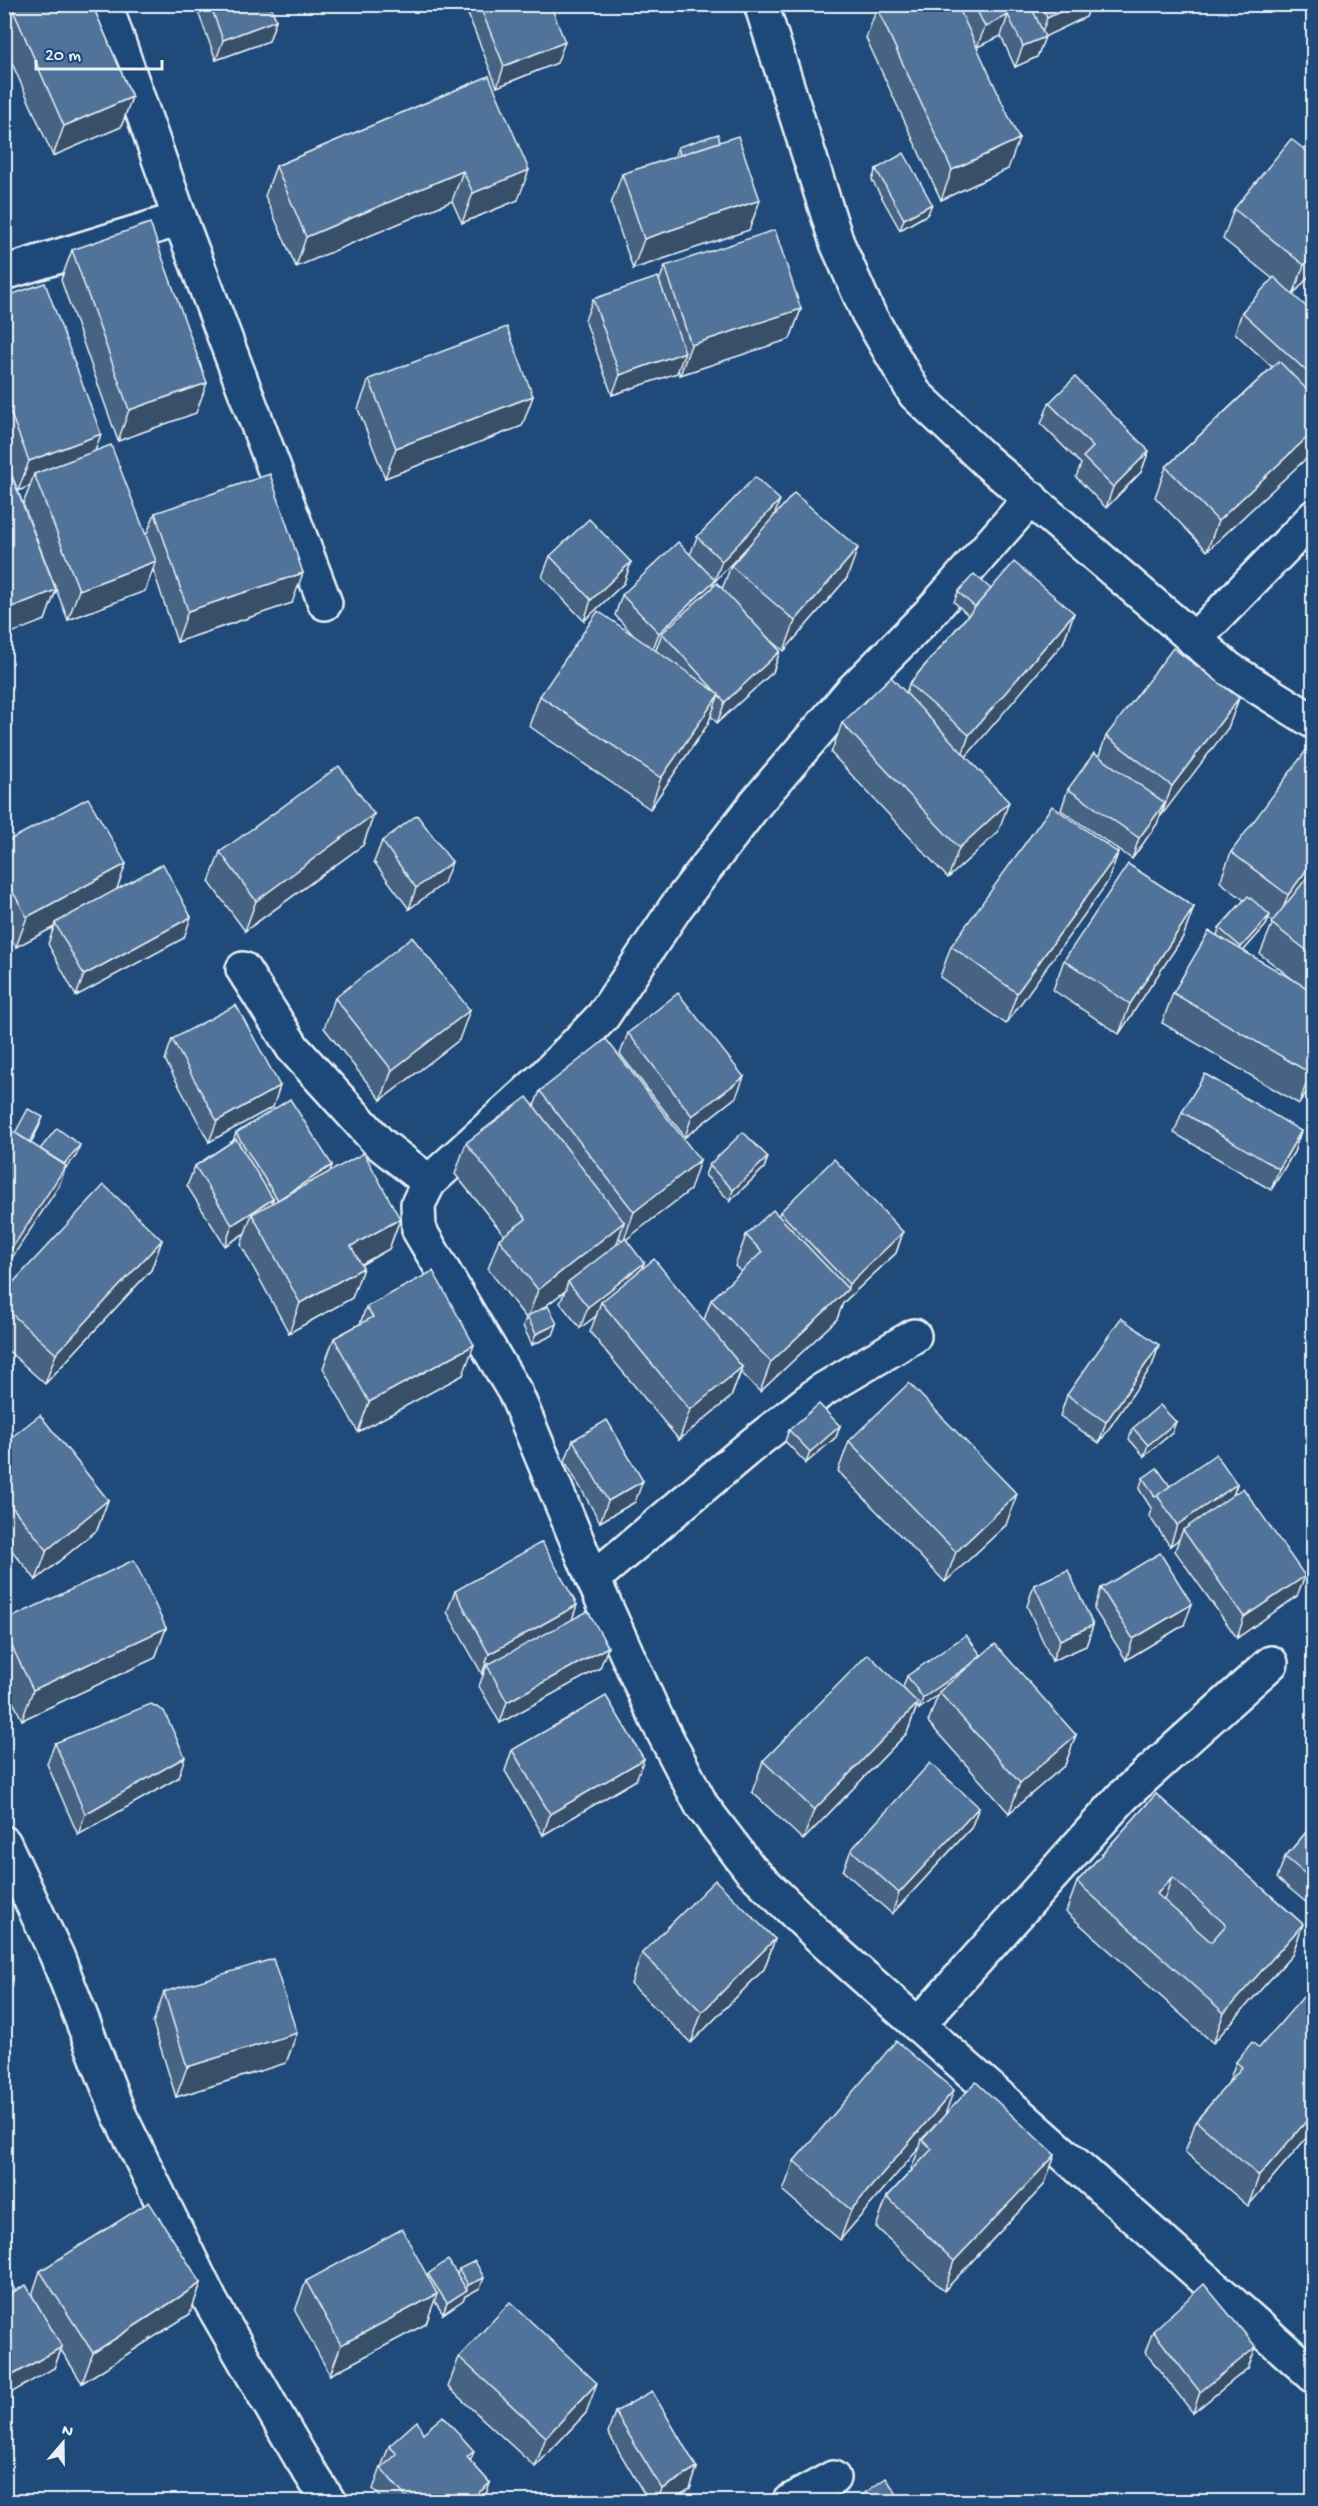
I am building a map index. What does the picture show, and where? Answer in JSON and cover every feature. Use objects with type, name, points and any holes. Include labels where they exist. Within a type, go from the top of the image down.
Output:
[{"type":"street","points":[[105,4],[180,219],[325,603]]},
{"type":"street","points":[[761,4],[837,243],[868,313],[915,394],[986,461],[1228,669],[1314,722]]},
{"type":"street","points":[[4,273],[180,219]]},
{"type":"street","points":[[1031,498],[929,614],[852,691],[756,802],[676,907],[603,1016],[544,1077],[429,1182],[418,1204],[419,1230],[516,1394],[593,1579],[656,1718],[702,1806],[750,1869],[827,1944],[1314,2376]]},
{"type":"street","points":[[1194,640],[1314,517]]},
{"type":"street","points":[[243,969],[293,1048],[379,1143],[429,1182]]},
{"type":"street","points":[[593,1579],[821,1390],[914,1336]]},
{"type":"street","points":[[918,2025],[1123,1796],[1271,1663]]},
{"type":"street","points":[[4,1843],[57,1956],[119,2114],[211,2302],[301,2458],[330,2502]]},
{"type":"street","points":[[789,2502],[833,2478]]},
{"type":"building","points":[[4,4],[25,4],[4,13]]},
{"type":"building","points":[[26,4],[92,4],[132,97],[64,126],[13,10]]},
{"type":"building","points":[[210,4],[270,4],[276,20],[223,40]]},
{"type":"building","points":[[479,4],[550,4],[565,42],[504,66]]},
{"type":"building","points":[[885,4],[957,4],[1019,139],[952,170],[877,8]]},
{"type":"building","points":[[974,4],[1030,4],[1045,37],[1023,46],[1008,15],[985,27]]},
{"type":"building","points":[[1041,4],[1076,4],[1047,18]]},
{"type":"building","points":[[489,76],[529,170],[473,193],[463,171],[306,237],[276,166]]},
{"type":"building","points":[[718,134],[720,142],[680,155],[678,147]]},
{"type":"building","points":[[738,136],[760,200],[644,239],[622,174]]},
{"type":"building","points":[[1291,139],[1314,157],[1314,254],[1304,265],[1234,209]]},
{"type":"building","points":[[904,153],[932,204],[904,219],[876,169]]},
{"type":"building","points":[[150,223],[207,383],[129,410],[72,250]]},
{"type":"building","points":[[775,230],[801,309],[691,345],[665,266]]},
{"type":"building","points":[[658,277],[685,352],[620,375],[593,299]]},
{"type":"building","points":[[1274,277],[1314,314],[1314,378],[1242,312]]},
{"type":"building","points":[[45,283],[101,434],[29,461],[4,396],[4,297]]},
{"type":"building","points":[[507,327],[533,396],[396,448],[369,379]]},
{"type":"building","points":[[1279,361],[1314,397],[1314,431],[1218,521],[1166,467]]},
{"type":"building","points":[[1075,377],[1149,451],[1113,487],[1083,457],[1093,447],[1049,403]]},
{"type":"building","points":[[111,445],[156,561],[79,590],[34,474]]},
{"type":"building","points":[[7,464],[56,590],[4,610],[4,465]]},
{"type":"building","points":[[270,474],[303,573],[188,611],[155,513]]},
{"type":"building","points":[[755,477],[780,500],[722,561],[697,537]]},
{"type":"building","points":[[794,493],[858,548],[795,621],[731,566]]},
{"type":"building","points":[[589,519],[631,562],[591,600],[550,556]]},
{"type":"building","points":[[678,542],[715,580],[659,633],[622,595]]},
{"type":"building","points":[[1014,562],[1074,613],[969,735],[909,684]]},
{"type":"building","points":[[974,574],[991,589],[975,607],[958,592]]},
{"type":"building","points":[[717,583],[780,651],[725,702],[662,633]]},
{"type":"building","points":[[598,611],[719,694],[661,778],[540,696]]},
{"type":"building","points":[[1173,648],[1239,698],[1172,786],[1106,736]]},
{"type":"building","points":[[891,677],[1009,802],[959,848],[842,723]]},
{"type":"building","points":[[1310,745],[1314,748],[1314,860],[1288,895],[1231,852]]},
{"type":"building","points":[[1094,753],[1165,803],[1139,838],[1068,789]]},
{"type":"building","points":[[339,766],[374,814],[256,901],[220,852]]},
{"type":"building","points":[[88,798],[126,864],[27,917],[4,876],[4,843]]},
{"type":"building","points":[[1052,806],[1118,853],[1017,993],[951,946]]},
{"type":"building","points":[[417,815],[452,862],[416,888],[382,841]]},
{"type":"building","points":[[163,864],[191,917],[84,975],[55,923]]},
{"type":"building","points":[[1128,864],[1194,907],[1130,1004],[1064,960]]},
{"type":"building","points":[[1314,871],[1314,956],[1271,923]]},
{"type":"building","points":[[1248,896],[1270,915],[1241,947],[1219,928]]},
{"type":"building","points":[[1209,931],[1314,992],[1314,1068],[1310,1073],[1173,993]]},
{"type":"building","points":[[412,937],[470,1010],[392,1070],[335,998]]},
{"type":"building","points":[[678,993],[744,1077],[692,1116],[628,1033]]},
{"type":"building","points":[[236,1005],[280,1086],[217,1121],[172,1039]]},
{"type":"building","points":[[606,1039],[700,1160],[634,1212],[540,1091]]},
{"type":"building","points":[[1205,1074],[1301,1131],[1279,1169],[1182,1112]]},
{"type":"building","points":[[527,1097],[624,1222],[538,1290],[499,1239],[526,1219],[466,1143]]},
{"type":"building","points":[[290,1099],[332,1165],[278,1200],[236,1133]]},
{"type":"building","points":[[28,1109],[43,1117],[30,1142],[15,1133]]},
{"type":"building","points":[[57,1128],[80,1145],[64,1164],[40,1149]]},
{"type":"building","points":[[14,1132],[66,1166],[4,1259],[4,1146]]},
{"type":"building","points":[[743,1132],[768,1157],[733,1190],[709,1165]]},
{"type":"building","points":[[236,1139],[273,1199],[232,1225],[195,1166]]},
{"type":"building","points":[[364,1153],[400,1219],[351,1246],[363,1268],[300,1303],[252,1214]]},
{"type":"building","points":[[834,1159],[903,1232],[849,1284],[780,1212]]},
{"type":"building","points":[[104,1185],[162,1240],[56,1354],[4,1307],[4,1292]]},
{"type":"building","points":[[773,1210],[848,1289],[771,1362],[711,1300],[762,1252],[746,1235]]},
{"type":"building","points":[[625,1238],[644,1263],[588,1307],[568,1282]]},
{"type":"building","points":[[654,1259],[742,1367],[690,1410],[601,1302]]},
{"type":"building","points":[[433,1271],[474,1345],[369,1402],[334,1338],[373,1317],[366,1307]]},
{"type":"building","points":[[548,1306],[557,1324],[536,1334],[527,1316]]},
{"type":"building","points":[[1121,1318],[1159,1345],[1106,1422],[1067,1395]]},
{"type":"building","points":[[909,1383],[1017,1494],[956,1552],[849,1441]]},
{"type":"building","points":[[819,1404],[840,1426],[810,1452],[789,1430]]},
{"type":"building","points":[[1160,1405],[1176,1422],[1148,1445],[1133,1428]]},
{"type":"building","points":[[40,1415],[108,1500],[47,1550],[4,1497],[4,1443]]},
{"type":"building","points":[[607,1420],[643,1481],[608,1501],[573,1440]]},
{"type":"building","points":[[1216,1454],[1237,1484],[1177,1525],[1157,1495]]},
{"type":"building","points":[[1157,1468],[1170,1486],[1155,1497],[1143,1478]]},
{"type":"building","points":[[1243,1488],[1305,1576],[1244,1617],[1183,1530]]},
{"type":"building","points":[[542,1542],[577,1605],[489,1654],[455,1591]]},
{"type":"building","points":[[1160,1553],[1192,1604],[1133,1639],[1101,1588]]},
{"type":"building","points":[[134,1560],[166,1628],[33,1690],[4,1630],[4,1621]]},
{"type":"building","points":[[1068,1570],[1093,1625],[1060,1640],[1034,1585]]},
{"type":"building","points":[[588,1611],[608,1647],[507,1702],[487,1665]]},
{"type":"building","points":[[966,1635],[981,1655],[923,1698],[907,1676]]},
{"type":"building","points":[[995,1644],[1076,1735],[1020,1783],[939,1692]]},
{"type":"building","points":[[868,1654],[918,1703],[814,1810],[763,1761]]},
{"type":"building","points":[[606,1696],[644,1759],[550,1814],[512,1750]]},
{"type":"building","points":[[151,1704],[164,1711],[185,1757],[85,1814],[55,1743]]},
{"type":"building","points":[[930,1763],[979,1807],[899,1893],[851,1850]]},
{"type":"building","points":[[1156,1794],[1303,1924],[1224,2013],[1077,1882]],"holes":[[[1172,1877],[1226,1925],[1211,1942],[1157,1894]]]},
{"type":"building","points":[[1314,1823],[1314,1881],[1285,1857]]},
{"type":"building","points":[[715,1880],[775,1939],[702,2012],[642,1953]]},
{"type":"building","points":[[273,1959],[297,2033],[187,2067],[164,1992]]},
{"type":"building","points":[[1303,1997],[1314,2006],[1314,2112],[1259,2176],[1196,2121],[1242,2067],[1236,2062],[1252,2042],[1259,2048]]},
{"type":"building","points":[[896,2041],[954,2090],[851,2210],[794,2161]]},
{"type":"building","points":[[976,2082],[1055,2155],[954,2261],[887,2197],[932,2149],[922,2139]]},
{"type":"building","points":[[149,2202],[201,2283],[93,2353],[40,2271]]},
{"type":"building","points":[[402,2229],[437,2294],[341,2345],[306,2281]]},
{"type":"building","points":[[448,2260],[467,2290],[447,2303],[428,2274]]},
{"type":"building","points":[[475,2261],[484,2278],[468,2285],[459,2269]]},
{"type":"building","points":[[8,2275],[15,2291],[4,2297],[4,2277]]},
{"type":"building","points":[[1204,2284],[1256,2347],[1200,2392],[1153,2331]]},
{"type":"building","points":[[26,2285],[62,2347],[4,2380],[4,2297]]},
{"type":"building","points":[[510,2302],[597,2383],[546,2437],[459,2357]]},
{"type":"building","points":[[652,2391],[697,2468],[662,2489],[615,2412]]},
{"type":"building","points":[[443,2416],[474,2451],[467,2457],[490,2483],[468,2502],[410,2502],[381,2468],[397,2454],[389,2446],[417,2421],[423,2433]]},
{"type":"building","points":[[886,2478],[902,2502],[852,2502]]}]
